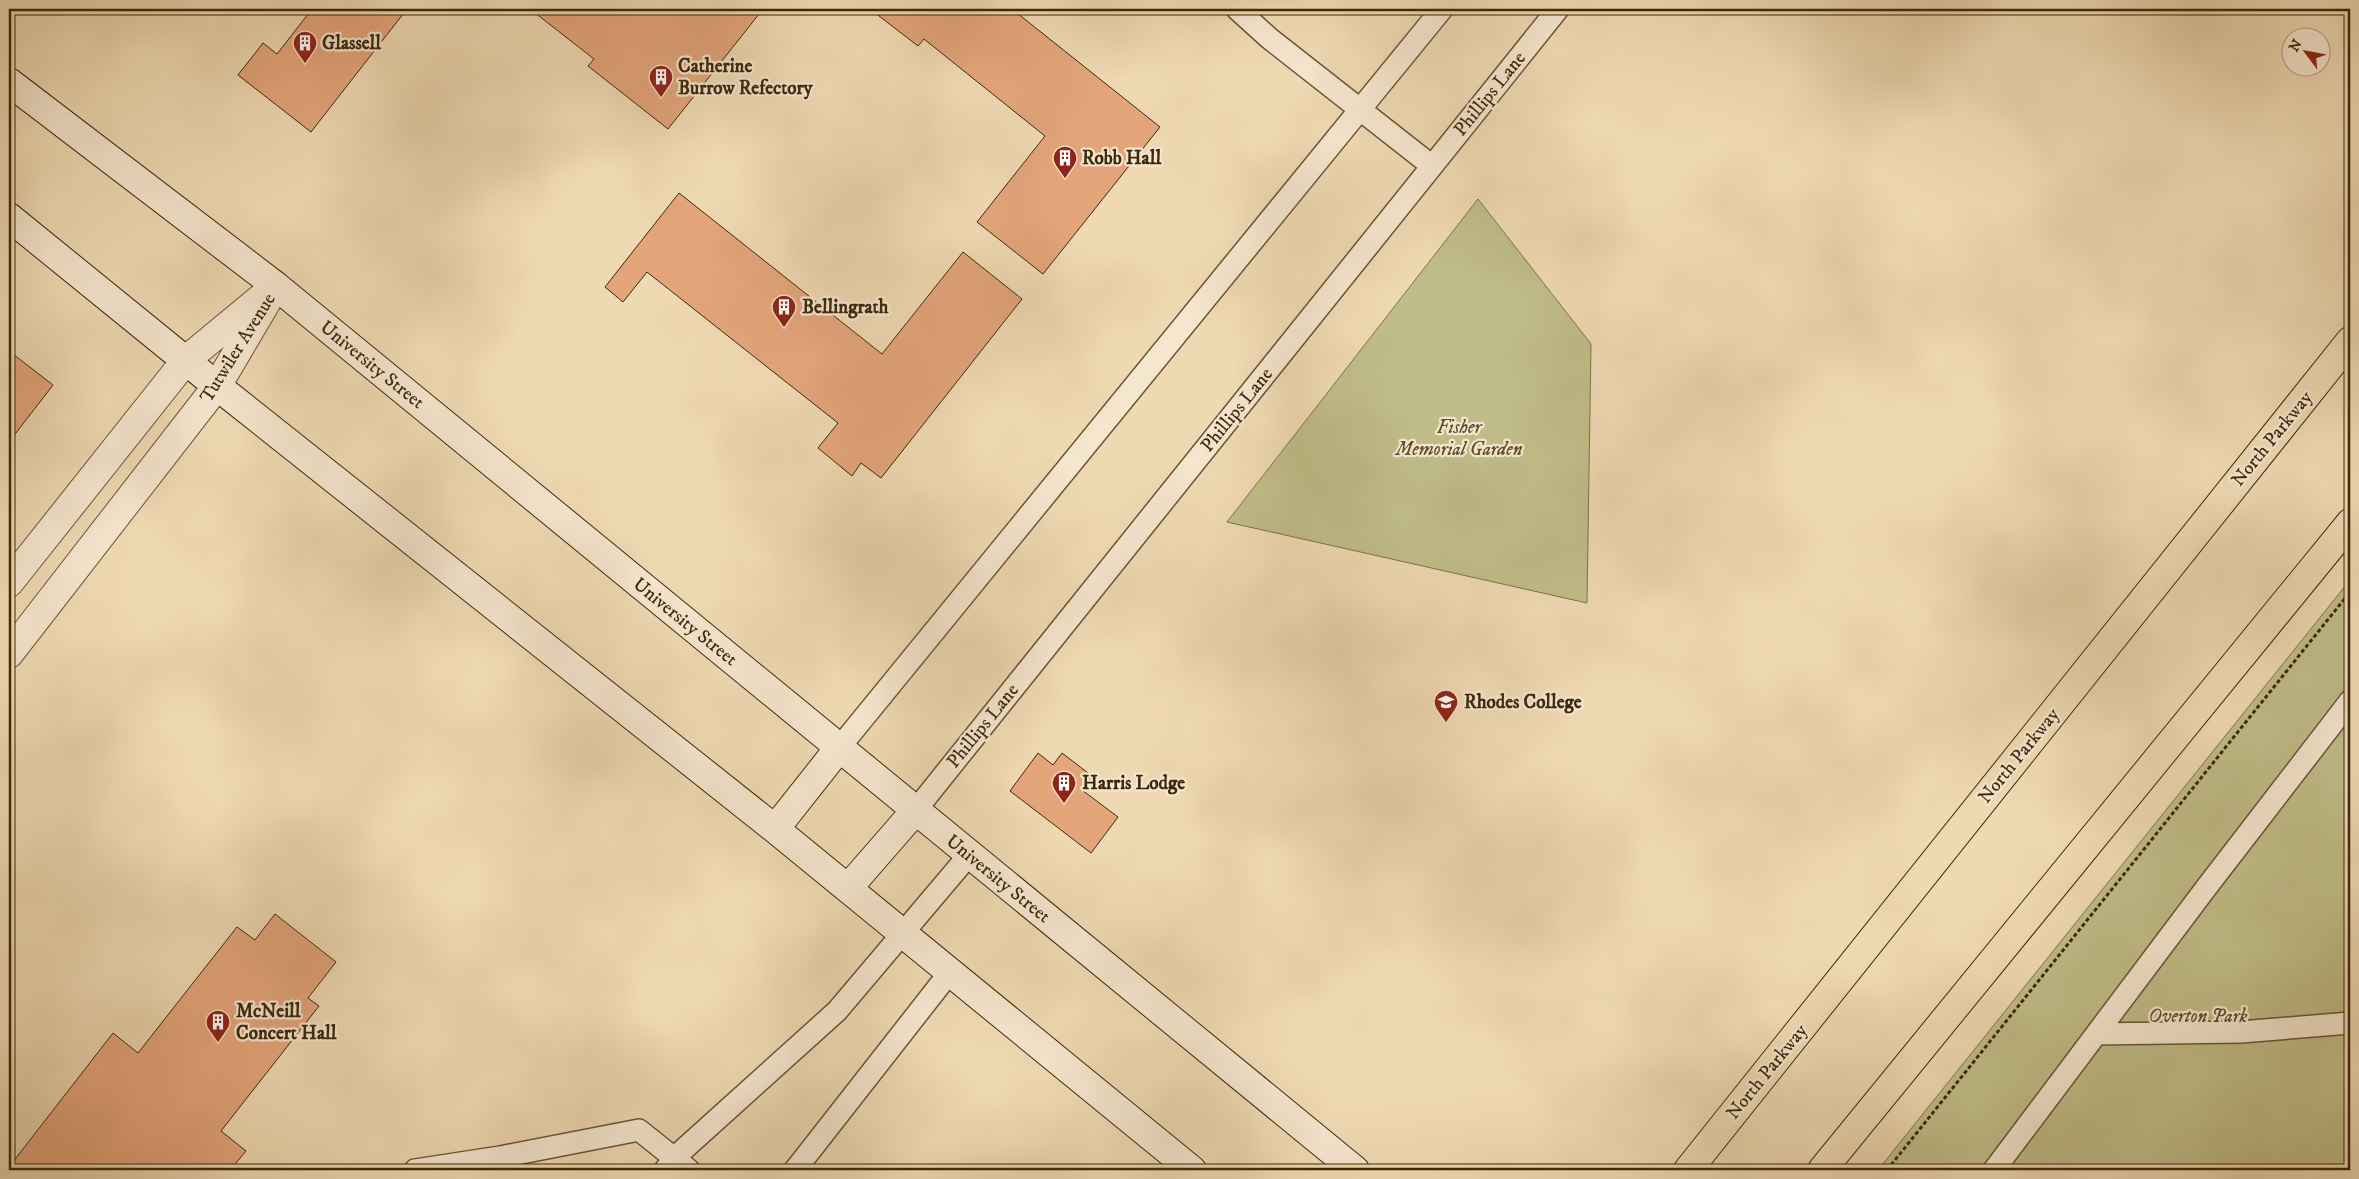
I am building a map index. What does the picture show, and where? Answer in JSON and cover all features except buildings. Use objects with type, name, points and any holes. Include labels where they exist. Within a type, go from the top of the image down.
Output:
[{"type":"main road","name":"University Street","points":[[9,82],[276,286],[1355,1170]]},
{"type":"main road","points":[[9,217],[217,386],[775,829],[1192,1170]]},
{"type":"main road","name":"Tutwiler Avenue","points":[[9,583],[186,360],[276,286]]},
{"type":"main road","name":"Tutwiler Avenue","points":[[9,654],[217,386],[276,286]]},
{"type":"main road","name":"North Parkway","points":[[1688,1170],[2350,341]]},
{"type":"main road","points":[[1822,1170],[2350,523]]},
{"type":"main road","points":[[775,829],[839,748]]},
{"type":"main road","points":[[848,888],[915,811]]},
{"type":"lane","points":[[1237,9],[1269,38],[1432,166]]},
{"type":"lane","points":[[839,748],[1442,9]]},
{"type":"lane","name":"Phillips Lane","points":[[915,811],[1558,9]]},
{"type":"lane","points":[[1994,1170],[2206,888],[2350,701]]},
{"type":"lane","points":[[415,1170],[500,1158],[639,1130],[676,1166],[837,1011],[969,855]]},
{"type":"lane","points":[[795,1170],[950,972]]},
{"type":"lane","points":[[2096,1034],[2241,1032],[2350,1023]]},
{"type":"path","points":[[1887,1170],[2350,592]]},
{"type":"green space","name":"Fisher Memorial Garden","points":[[1478,199],[1591,344],[1587,603],[1227,522]]},
{"type":"green space","name":"Overton Park","points":[[2350,580],[2350,1170],[1878,1170]]},
{"type":"place","name":"Glassell","points":[[305,64]]},
{"type":"place","name":"Catherine Burrow Refectory","points":[[661,98]]},
{"type":"place","name":"Robb Hall","points":[[1065,179]]},
{"type":"place","name":"Bellingrath","points":[[784,328]]},
{"type":"place","name":"Rhodes College","points":[[1446,723]]},
{"type":"place","name":"Harris Lodge","points":[[1064,804]]},
{"type":"place","name":"McNeill Concert Hall","points":[[218,1043]]}]
